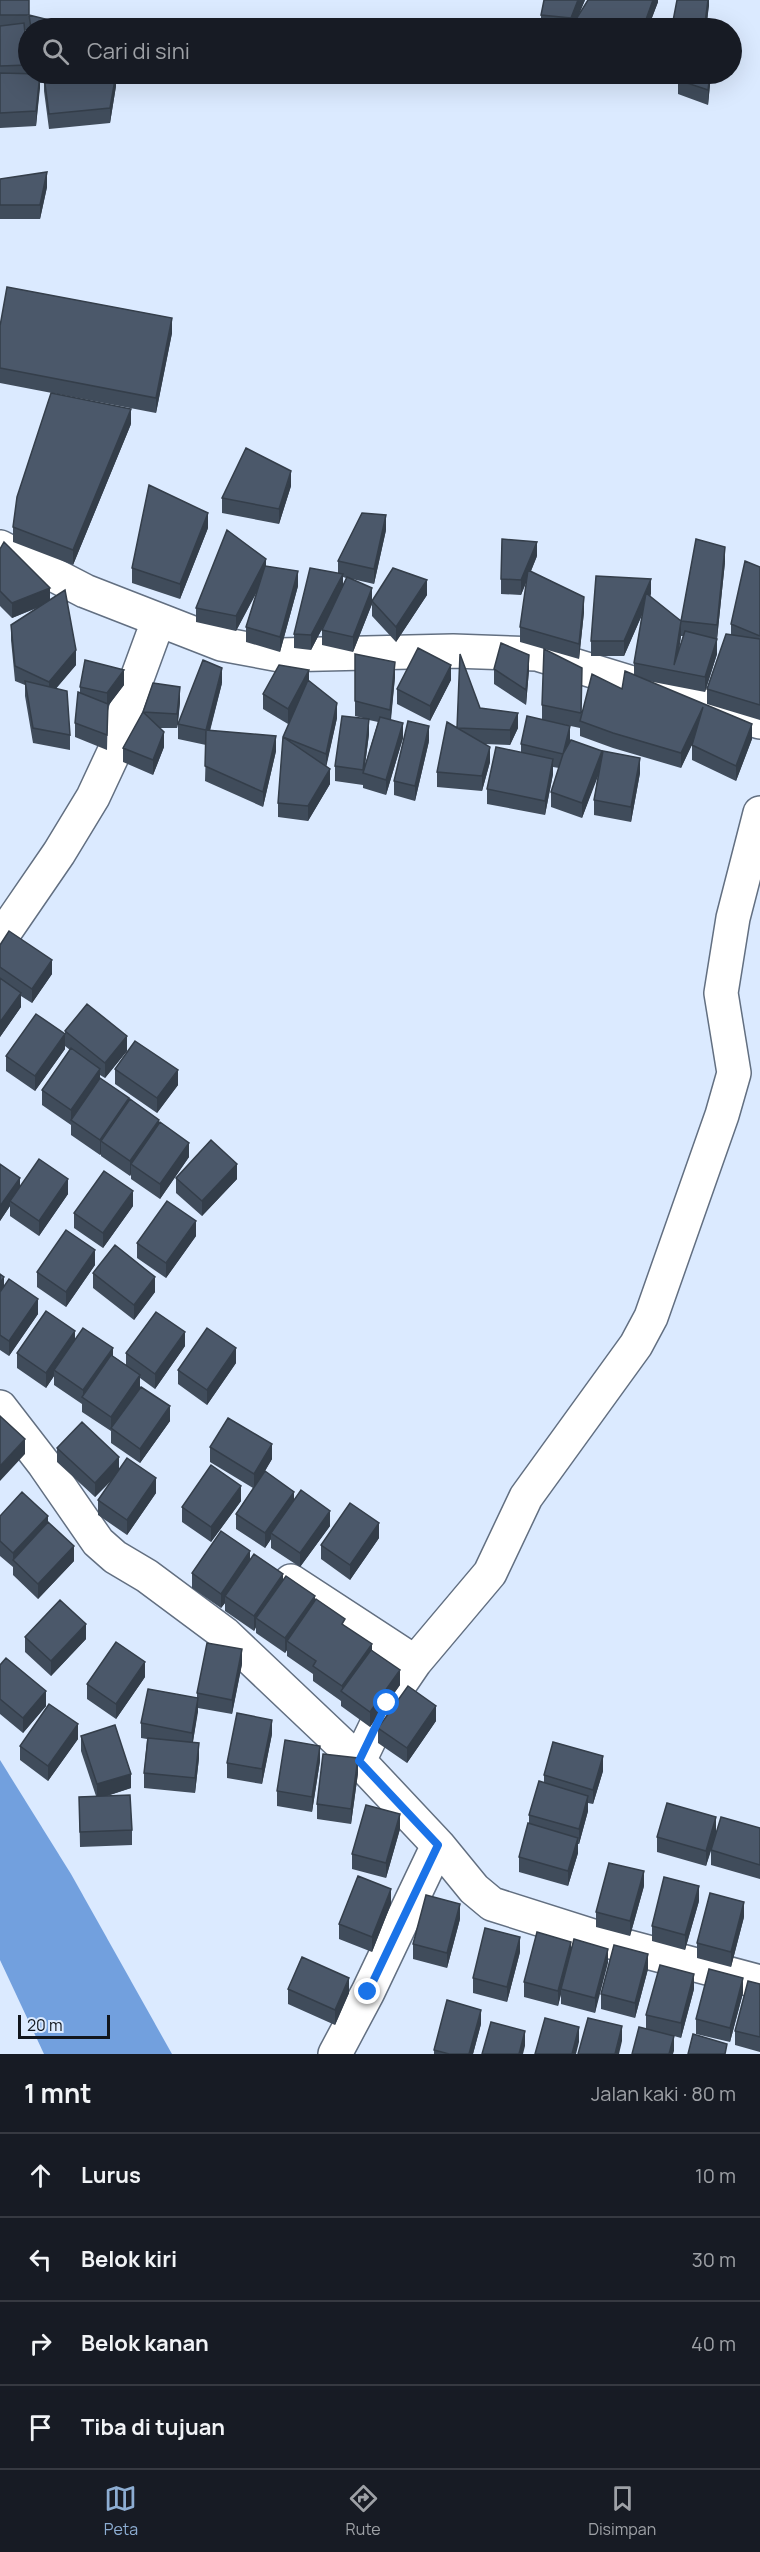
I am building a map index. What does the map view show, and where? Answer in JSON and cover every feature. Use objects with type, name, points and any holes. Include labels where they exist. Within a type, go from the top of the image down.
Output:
[{"type":"street","points":[[0,546],[85,591],[221,644],[280,655],[453,651],[537,654],[760,723]]},
{"type":"street","points":[[0,939],[59,854],[93,797],[114,752],[125,711],[158,621]]},
{"type":"street","points":[[359,1761],[387,1703],[415,1662],[490,1573],[526,1497],[636,1345],[663,1288],[734,1073],[721,993],[733,918],[760,813]]},
{"type":"street","points":[[0,1407],[44,1464],[98,1542],[115,1557],[147,1576],[225,1634],[359,1761],[438,1845],[474,1889],[492,1904],[621,1945],[760,1982]]},
{"type":"street","points":[[291,1581],[415,1662]]},
{"type":"street","points":[[335,2054],[368,1992],[438,1845]]},
{"type":"water","points":[[0,1760],[71,1874],[172,2054],[44,2054],[0,1960]]},
{"type":"building","points":[[0,0],[29,0],[29,15],[0,15]]},
{"type":"building","points":[[544,0],[578,0],[571,18],[541,15]]},
{"type":"building","points":[[588,0],[653,0],[647,18],[577,18]]},
{"type":"building","points":[[677,0],[708,0],[706,18],[674,18]]},
{"type":"building","points":[[18,24],[18,65],[0,66],[0,26]]},
{"type":"building","points":[[0,73],[18,73],[18,84],[39,84],[36,111],[0,113]]},
{"type":"building","points":[[45,84],[114,84],[110,108],[49,114]]},
{"type":"building","points":[[690,84],[709,84],[708,90]]},
{"type":"building","points":[[47,172],[40,205],[0,205],[0,179]]},
{"type":"building","points":[[7,287],[172,318],[156,398],[0,368],[0,326]]},
{"type":"building","points":[[51,393],[131,409],[73,550],[13,527],[17,497]]},
{"type":"building","points":[[246,448],[291,471],[279,509],[222,498]]},
{"type":"building","points":[[149,485],[208,513],[180,584],[132,568]]},
{"type":"building","points":[[362,513],[386,515],[374,569],[338,561]]},
{"type":"building","points":[[227,530],[266,559],[236,616],[196,608]]},
{"type":"building","points":[[502,539],[537,542],[521,580],[501,579]]},
{"type":"building","points":[[696,539],[725,547],[717,625],[681,621]]},
{"type":"building","points":[[4,542],[50,588],[12,603],[0,591],[0,549]]},
{"type":"building","points":[[745,561],[760,567],[760,636],[731,624]]},
{"type":"building","points":[[265,566],[298,571],[280,637],[246,627]]},
{"type":"building","points":[[310,568],[343,574],[311,635],[294,634]]},
{"type":"building","points":[[393,568],[427,580],[396,627],[372,601]]},
{"type":"building","points":[[528,570],[584,597],[579,644],[520,627]]},
{"type":"building","points":[[596,576],[651,579],[624,641],[591,641]]},
{"type":"building","points":[[347,577],[372,588],[353,637],[322,630]]},
{"type":"building","points":[[65,590],[76,650],[49,682],[15,666],[11,625]]},
{"type":"building","points":[[646,593],[681,621],[674,665],[685,631],[717,639],[705,677],[634,663]]},
{"type":"building","points":[[726,634],[760,639],[760,705],[707,689]]},
{"type":"building","points":[[501,643],[529,655],[526,690],[494,669]]},
{"type":"building","points":[[418,648],[451,665],[430,706],[397,689]]},
{"type":"building","points":[[544,649],[582,668],[581,713],[542,705]]},
{"type":"building","points":[[355,654],[395,662],[390,710],[355,701]]},
{"type":"building","points":[[460,654],[480,708],[518,713],[510,730],[457,728]]},
{"type":"building","points":[[85,660],[124,670],[107,693],[80,687]]},
{"type":"building","points":[[203,660],[222,668],[206,730],[178,724]]},
{"type":"building","points":[[279,665],[309,670],[288,709],[263,694]]},
{"type":"building","points":[[625,671],[752,724],[736,766],[692,745],[703,707],[681,753],[580,721],[592,674],[622,689]]},
{"type":"building","points":[[308,680],[337,703],[326,754],[283,737]]},
{"type":"building","points":[[25,681],[67,691],[70,735],[33,728]]},
{"type":"building","points":[[153,683],[180,687],[177,714],[143,712]]},
{"type":"building","points":[[78,692],[108,704],[107,735],[75,723]]},
{"type":"building","points":[[143,712],[164,732],[153,760],[123,748]]},
{"type":"building","points":[[342,716],[369,719],[363,770],[335,766]]},
{"type":"building","points":[[527,716],[570,726],[563,754],[521,744]]},
{"type":"building","points":[[380,717],[403,723],[386,780],[363,773]]},
{"type":"building","points":[[408,721],[429,726],[415,786],[394,781]]},
{"type":"building","points":[[447,722],[490,747],[482,776],[437,772]]},
{"type":"building","points":[[206,730],[276,736],[263,792],[205,766]]},
{"type":"building","points":[[283,737],[330,769],[308,806],[278,803]]},
{"type":"building","points":[[571,740],[602,751],[582,803],[551,792],[563,754]]},
{"type":"building","points":[[496,747],[553,759],[545,801],[487,789]]},
{"type":"building","points":[[603,751],[640,758],[631,807],[594,800]]},
{"type":"building","points":[[9,931],[52,960],[32,989],[0,967],[0,945]]},
{"type":"building","points":[[0,978],[21,993],[0,1022]]},
{"type":"building","points":[[87,1004],[127,1036],[105,1063],[65,1031]]},
{"type":"building","points":[[36,1014],[65,1034],[35,1076],[6,1056]]},
{"type":"building","points":[[135,1041],[178,1070],[157,1098],[115,1069]]},
{"type":"building","points":[[71,1048],[100,1069],[71,1110],[42,1090]]},
{"type":"building","points":[[100,1078],[129,1098],[100,1140],[71,1120]]},
{"type":"building","points":[[130,1099],[159,1120],[130,1161],[101,1141]]},
{"type":"building","points":[[160,1122],[189,1143],[160,1184],[131,1164]]},
{"type":"building","points":[[211,1140],[237,1164],[202,1201],[176,1178]]},
{"type":"building","points":[[39,1159],[68,1179],[39,1221],[10,1201]]},
{"type":"building","points":[[0,1164],[20,1178],[0,1206]]},
{"type":"building","points":[[104,1171],[133,1191],[103,1233],[74,1213]]},
{"type":"building","points":[[167,1201],[196,1221],[166,1263],[137,1243]]},
{"type":"building","points":[[66,1230],[95,1250],[66,1292],[37,1272]]},
{"type":"building","points":[[115,1245],[155,1277],[134,1305],[93,1273]]},
{"type":"building","points":[[9,1279],[38,1299],[9,1341],[0,1335],[0,1292]]},
{"type":"building","points":[[46,1311],[75,1331],[46,1373],[17,1353]]},
{"type":"building","points":[[156,1312],[185,1332],[155,1374],[126,1353]]},
{"type":"building","points":[[83,1328],[113,1348],[83,1390],[54,1370]]},
{"type":"building","points":[[207,1328],[236,1348],[207,1390],[178,1370]]},
{"type":"building","points":[[111,1355],[140,1375],[111,1417],[82,1397]]},
{"type":"building","points":[[141,1387],[170,1406],[140,1449],[111,1428]]},
{"type":"building","points":[[0,1416],[25,1439],[0,1466]]},
{"type":"building","points":[[228,1418],[272,1444],[254,1474],[210,1447]]},
{"type":"building","points":[[82,1422],[119,1457],[95,1483],[57,1448]]},
{"type":"building","points":[[127,1458],[156,1478],[127,1520],[98,1500]]},
{"type":"building","points":[[211,1465],[241,1486],[211,1527],[182,1507]]},
{"type":"building","points":[[265,1471],[294,1492],[265,1533],[236,1514]]},
{"type":"building","points":[[301,1490],[330,1511],[300,1553],[271,1533]]},
{"type":"building","points":[[22,1492],[48,1516],[13,1553],[0,1541],[0,1516]]},
{"type":"building","points":[[350,1503],[379,1523],[350,1565],[321,1545]]},
{"type":"building","points":[[48,1522],[74,1546],[38,1584],[13,1560]]},
{"type":"building","points":[[221,1531],[250,1551],[221,1594],[192,1573]]},
{"type":"building","points":[[254,1554],[283,1574],[254,1616],[225,1596]]},
{"type":"building","points":[[286,1576],[315,1596],[285,1638],[256,1618]]},
{"type":"building","points":[[316,1599],[345,1619],[342,1624],[372,1644],[342,1686],[313,1666],[316,1661],[287,1641]]},
{"type":"building","points":[[60,1600],[86,1624],[51,1661],[25,1637]]},
{"type":"building","points":[[116,1642],[145,1662],[116,1704],[87,1684]]},
{"type":"building","points":[[207,1643],[242,1649],[232,1700],[197,1693]]},
{"type":"building","points":[[371,1650],[400,1670],[370,1712],[341,1691]]},
{"type":"building","points":[[6,1658],[46,1691],[23,1718],[0,1699],[0,1665]]},
{"type":"building","points":[[408,1686],[436,1706],[407,1748],[378,1728]]},
{"type":"building","points":[[148,1689],[198,1698],[192,1733],[141,1723]]},
{"type":"building","points":[[49,1704],[78,1724],[48,1766],[20,1746]]},
{"type":"building","points":[[237,1713],[272,1720],[262,1769],[227,1763]]},
{"type":"building","points":[[115,1725],[131,1774],[97,1784],[81,1736]]},
{"type":"building","points":[[148,1738],[199,1743],[195,1778],[144,1773]]},
{"type":"building","points":[[285,1740],[320,1746],[312,1797],[277,1791]]},
{"type":"building","points":[[553,1742],[603,1756],[593,1790],[544,1775]]},
{"type":"building","points":[[323,1754],[358,1758],[351,1809],[317,1804]]},
{"type":"building","points":[[539,1781],[588,1796],[579,1829],[529,1815]]},
{"type":"building","points":[[130,1795],[132,1830],[80,1832],[79,1797]]},
{"type":"building","points":[[667,1803],[716,1817],[706,1851],[657,1837]]},
{"type":"building","points":[[366,1805],[400,1814],[386,1863],[352,1854]]},
{"type":"building","points":[[721,1817],[760,1828],[760,1865],[711,1850]]},
{"type":"building","points":[[528,1823],[578,1838],[568,1871],[519,1857]]},
{"type":"building","points":[[609,1863],[644,1871],[630,1921],[596,1912]]},
{"type":"building","points":[[358,1876],[391,1889],[372,1937],[339,1924]]},
{"type":"building","points":[[664,1877],[699,1886],[685,1935],[652,1926]]},
{"type":"building","points":[[710,1893],[744,1902],[731,1952],[697,1943]]},
{"type":"building","points":[[426,1895],[460,1904],[447,1953],[413,1944]]},
{"type":"building","points":[[485,1928],[520,1937],[507,1987],[473,1978]]},
{"type":"building","points":[[537,1932],[571,1942],[558,1991],[524,1982]]},
{"type":"building","points":[[574,1939],[608,1949],[595,1998],[561,1989]]},
{"type":"building","points":[[614,1945],[648,1954],[635,2003],[601,1994]]},
{"type":"building","points":[[302,1957],[349,1978],[335,2010],[288,1989]]},
{"type":"building","points":[[660,1965],[694,1974],[681,2023],[646,2015]]},
{"type":"building","points":[[709,1969],[743,1978],[730,2028],[696,2019]]},
{"type":"building","points":[[748,1981],[760,1984],[760,2037],[735,2031]]},
{"type":"building","points":[[447,2000],[481,2010],[469,2054],[449,2054],[434,2050]]},
{"type":"building","points":[[545,2018],[579,2027],[572,2054],[535,2054]]},
{"type":"building","points":[[588,2018],[622,2026],[615,2054],[578,2054]]},
{"type":"building","points":[[491,2022],[525,2031],[519,2054],[482,2054]]},
{"type":"building","points":[[639,2027],[674,2036],[669,2054],[632,2054]]},
{"type":"building","points":[[693,2034],[727,2044],[725,2054],[688,2054]]},
{"type":"route","points":[[368,1992],[438,1845],[394,1801],[359,1761],[387,1703]]}]
